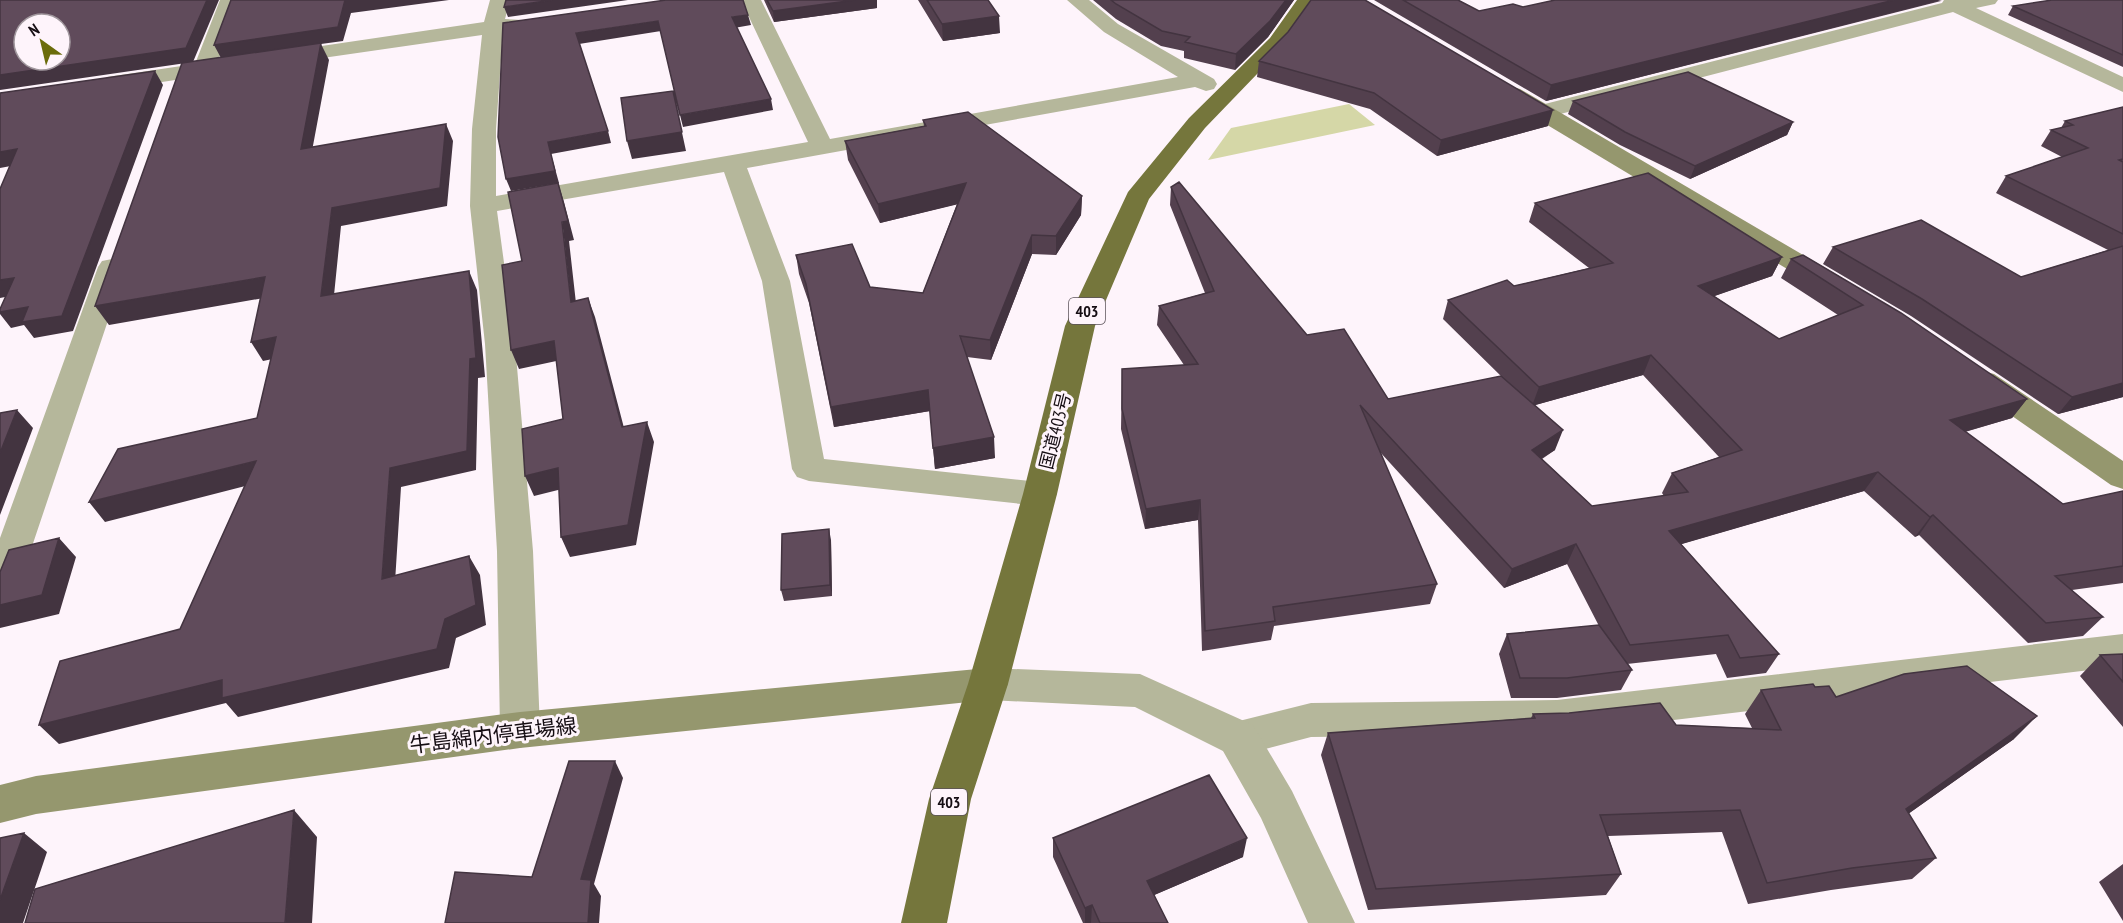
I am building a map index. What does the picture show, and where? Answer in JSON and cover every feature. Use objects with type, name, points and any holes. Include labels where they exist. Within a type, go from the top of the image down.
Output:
[{"type":"highway","name":"国道403号","points":[[924,923],[950,799],[988,684],[1040,494],[1080,326],[1137,197],[1197,123],[1277,42],[1307,0]]},
{"type":"main road","points":[[1493,83],[1849,294]]},
{"type":"main road","points":[[1958,364],[2123,477]]},
{"type":"main road","name":"牛島綿内停車場線","points":[[0,804],[36,795],[519,730],[988,684]]},
{"type":"street","points":[[168,106],[192,71],[230,0]]},
{"type":"street","points":[[751,0],[822,146]]},
{"type":"street","points":[[1077,0],[1111,28],[1224,96]]},
{"type":"street","points":[[1541,112],[1948,3],[1988,0]]},
{"type":"street","points":[[1948,3],[2123,85]]},
{"type":"street","points":[[497,14],[484,129],[483,206],[500,344],[514,540],[519,730]]},
{"type":"street","points":[[262,61],[497,14],[538,21]]},
{"type":"street","points":[[90,86],[238,64]]},
{"type":"street","points":[[483,206],[733,164],[822,146],[1198,80]]},
{"type":"street","points":[[733,164],[776,281],[809,469],[1040,494]]},
{"type":"street","points":[[0,588],[121,241]]},
{"type":"street","points":[[1238,738],[1311,720],[1557,717],[2123,650]]},
{"type":"street","points":[[988,684],[1140,691],[1238,738],[1277,805],[1332,923]]},
{"type":"green space","points":[[1349,104],[1375,125],[1208,160],[1231,128]]},
{"type":"building","points":[[0,0],[207,0],[186,48],[72,65],[72,12],[12,12],[12,72],[21,72],[0,75]]},
{"type":"building","points":[[231,0],[345,0],[338,27],[214,45]]},
{"type":"building","points":[[506,0],[552,0],[504,7]]},
{"type":"building","points":[[666,0],[743,0],[748,15],[732,17],[771,99],[680,115],[658,21],[576,33],[608,131],[548,142],[555,171],[506,179],[498,137],[503,23]]},
{"type":"building","points":[[767,0],[855,0],[773,11]]},
{"type":"building","points":[[927,0],[988,0],[999,16],[942,24]]},
{"type":"building","points":[[1111,0],[1286,0],[1270,21],[1236,54],[1185,42],[1190,37],[1162,31]]},
{"type":"building","points":[[1311,0],[1365,0],[1553,110],[1441,140],[1374,93],[1259,61],[1288,32]]},
{"type":"building","points":[[1403,0],[1458,0],[1479,11],[1513,4],[1523,7],[1555,0],[1894,0],[1551,85]]},
{"type":"building","points":[[2052,0],[2123,0],[2123,55],[2013,6]]},
{"type":"building","points":[[321,43],[301,149],[446,124],[440,188],[332,208],[321,296],[469,271],[476,358],[470,359],[467,451],[390,468],[382,579],[469,556],[476,605],[445,619],[437,649],[222,698],[222,680],[39,725],[60,661],[180,629],[256,461],[89,502],[118,449],[257,418],[276,337],[251,342],[265,277],[95,306],[182,63]]},
{"type":"building","points":[[155,71],[62,316],[22,322],[28,307],[0,312],[14,278],[0,280],[0,189],[17,149],[0,152],[0,93]]},
{"type":"building","points":[[1688,72],[1793,122],[1695,166],[1625,132],[1573,101]]},
{"type":"building","points":[[673,91],[682,132],[627,141],[621,98]]},
{"type":"building","points":[[2123,107],[2123,159],[2119,160],[2123,162],[2123,234],[2006,176],[2088,148],[2051,130],[2073,125],[2065,121]]},
{"type":"building","points":[[968,112],[1082,196],[1056,236],[1032,235],[990,340],[960,336],[994,437],[933,448],[928,390],[831,407],[806,284],[796,255],[852,244],[870,287],[923,293],[966,183],[878,204],[845,141],[926,126],[923,120]]},
{"type":"building","points":[[1648,173],[1782,257],[1698,286],[1779,339],[1863,305],[1791,259],[1803,255],[1901,313],[2027,399],[1950,420],[2063,504],[2123,491],[2123,566],[2055,576],[2103,617],[2046,623],[1933,515],[1930,517],[1878,472],[1669,531],[1779,654],[1740,658],[1728,635],[1630,645],[1576,544],[1512,569],[1360,405],[1437,584],[1273,607],[1275,621],[1205,631],[1200,500],[1146,509],[1122,409],[1122,369],[1198,364],[1159,306],[1214,291],[1171,187],[1179,182],[1307,335],[1344,329],[1388,399],[1501,376],[1563,430],[1532,450],[1592,506],[1688,492],[1672,473],[1742,450],[1651,355],[1539,387],[1448,300],[1507,280],[1514,286],[1613,263],[1535,203]]},
{"type":"building","points":[[558,183],[568,221],[562,222],[571,302],[588,298],[622,427],[647,422],[628,525],[561,537],[558,468],[525,476],[522,429],[563,419],[554,341],[511,350],[502,265],[522,261],[508,192]]},
{"type":"building","points":[[1921,220],[2021,277],[2123,246],[2123,383],[2072,397],[1922,299],[1833,247]]},
{"type":"building","points":[[17,410],[0,453],[0,413]]},
{"type":"building","points":[[829,529],[830,585],[781,590],[782,534]]},
{"type":"building","points":[[59,538],[42,595],[0,605],[0,572],[9,550]]},
{"type":"building","points":[[1599,625],[1632,670],[1567,678],[1520,678],[1507,634]]},
{"type":"building","points":[[2123,654],[2123,682],[2100,655]]},
{"type":"building","points":[[1967,666],[2037,716],[1906,809],[1936,858],[1852,868],[1767,883],[1740,810],[1600,815],[1621,874],[1376,889],[1328,733],[1535,718],[1533,714],[1569,713],[1660,703],[1676,725],[1781,730],[1761,690],[1813,684],[1815,687],[1829,686],[1836,697],[1904,674]]},
{"type":"building","points":[[569,761],[615,761],[581,879],[591,880],[588,923],[445,923],[455,872],[532,877]]},
{"type":"building","points":[[1209,775],[1247,838],[1147,881],[1168,923],[1100,923],[1092,905],[1085,908],[1053,838]]},
{"type":"building","points":[[294,810],[285,923],[25,923],[35,889]]},
{"type":"building","points":[[24,833],[0,900],[0,838]]}]
